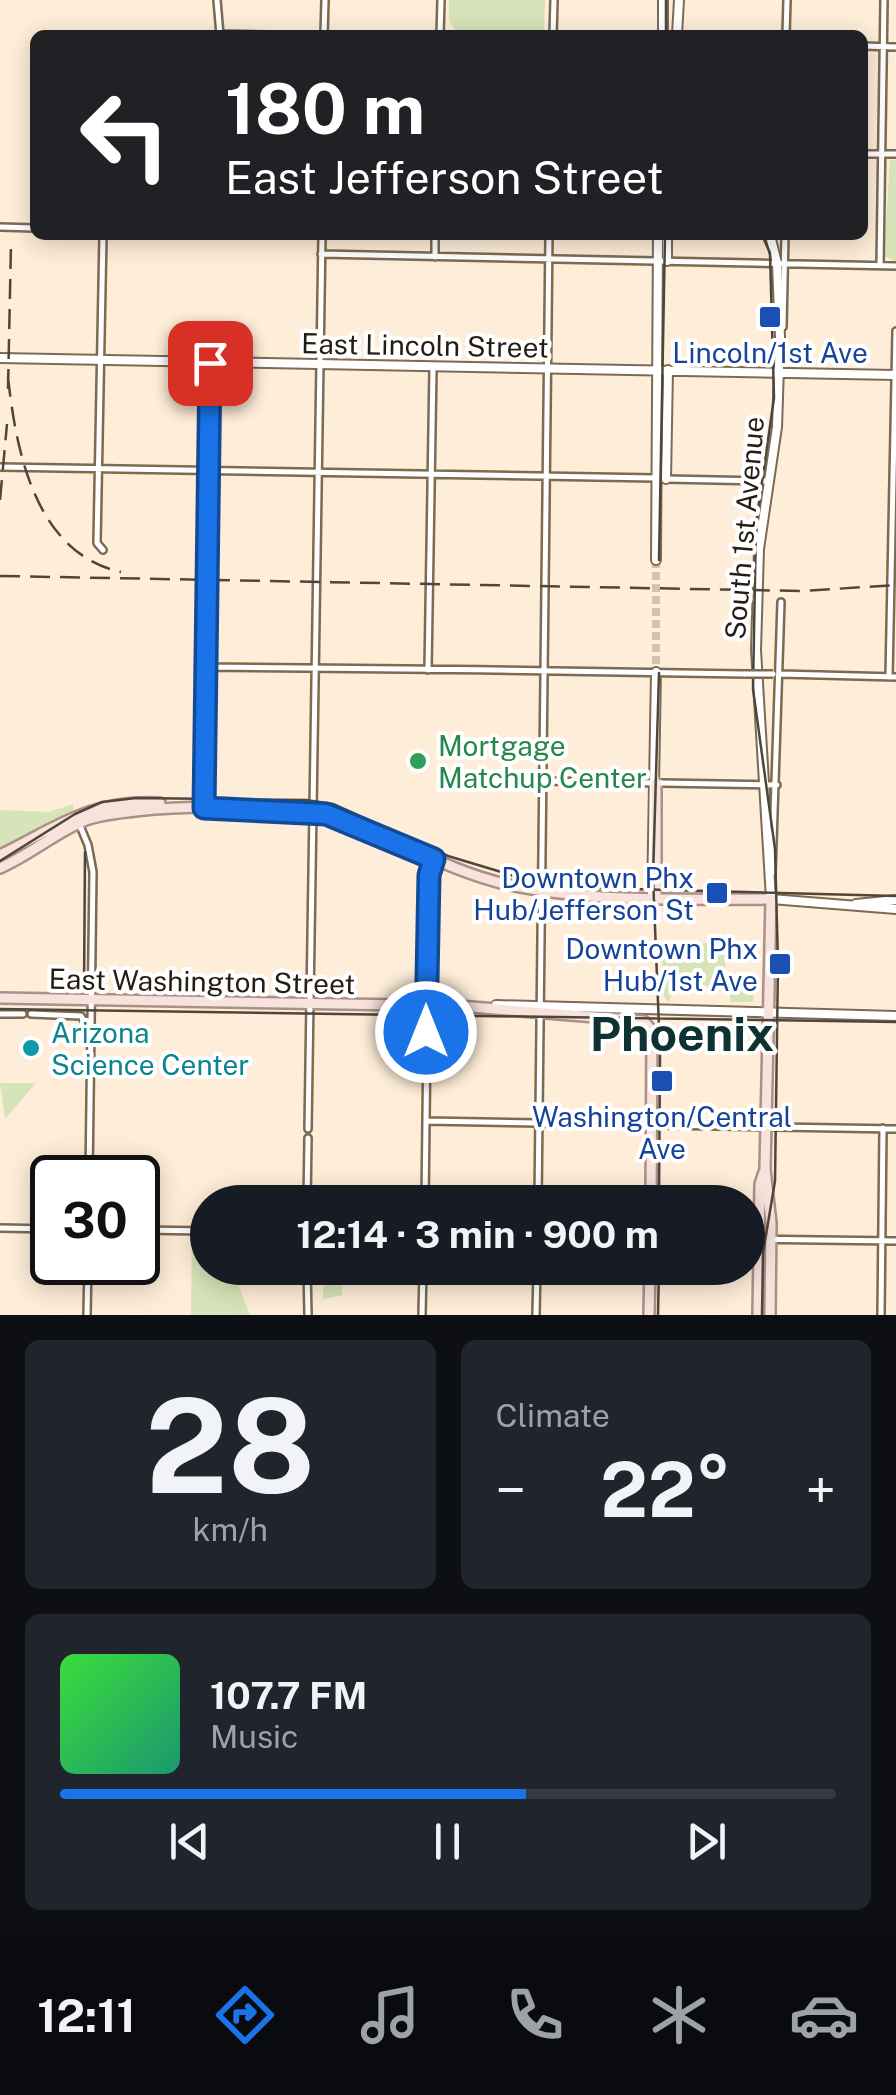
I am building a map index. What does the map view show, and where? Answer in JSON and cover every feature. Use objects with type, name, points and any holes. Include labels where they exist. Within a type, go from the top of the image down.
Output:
[{"type":"main road","points":[[663,0],[663,30]]},
{"type":"main road","points":[[677,30],[679,0]]},
{"type":"main road","points":[[659,240],[663,261]]},
{"type":"main road","points":[[661,479],[656,370],[666,240]]},
{"type":"main road","name":"South 1st Avenue","points":[[765,1169],[771,886],[756,650],[757,576],[777,427],[781,263],[772,240]]},
{"type":"main road","name":"East Lincoln Street","points":[[0,358],[896,375]]},
{"type":"main road","points":[[656,560],[668,370]]},
{"type":"main road","points":[[655,898],[658,671]]},
{"type":"main road","points":[[0,855],[77,819],[125,802],[314,812],[470,874],[544,891],[896,908]]},
{"type":"main road","points":[[0,868],[77,819]]},
{"type":"main road","points":[[856,904],[896,900]]},
{"type":"main road","name":"East Washington Street","points":[[0,998],[459,1006],[542,1010],[648,1023],[652,1031],[652,1125]]},
{"type":"main road","points":[[542,1010],[644,1007],[896,1016]]},
{"type":"main road","points":[[650,1185],[652,1125]]},
{"type":"main road","points":[[760,1185],[765,1169]]},
{"type":"main road","points":[[765,1169],[772,1239],[770,1315]]},
{"type":"main road","points":[[649,1315],[650,1285]]},
{"type":"main road","points":[[756,1285],[758,1315]]},
{"type":"street","points":[[217,0],[220,30]]},
{"type":"street","points":[[324,30],[326,0]]},
{"type":"street","points":[[440,0],[440,30]]},
{"type":"street","points":[[553,30],[554,0]]},
{"type":"street","points":[[786,30],[787,0]]},
{"type":"street","points":[[880,265],[884,0]]},
{"type":"street","points":[[868,46],[896,47]]},
{"type":"street","points":[[868,154],[896,154]]},
{"type":"street","points":[[0,227],[30,228]]},
{"type":"street","points":[[103,240],[96,543],[104,550]]},
{"type":"street","points":[[308,1128],[322,240]]},
{"type":"street","points":[[434,257],[435,240]]},
{"type":"street","points":[[538,1185],[550,240]]},
{"type":"street","points":[[781,263],[784,240]]},
{"type":"street","points":[[322,254],[896,266]]},
{"type":"street","points":[[207,668],[892,677],[896,331]]},
{"type":"street","points":[[199,808],[207,668],[210,363]]},
{"type":"street","points":[[428,671],[433,368]]},
{"type":"street","points":[[0,467],[768,481]]},
{"type":"street","name":"South 1st Avenue","points":[[771,886],[781,602]]},
{"type":"street","points":[[544,781],[777,785]]},
{"type":"street","points":[[77,819],[90,851],[92,872],[89,1155]]},
{"type":"street","points":[[425,1185],[429,875],[434,859]]},
{"type":"street","name":"East Washington Street","points":[[0,1014],[77,1015],[91,1032]]},
{"type":"street","points":[[426,1121],[896,1129]]},
{"type":"street","points":[[880,1315],[883,1128]]},
{"type":"street","points":[[307,1185],[308,1138]]},
{"type":"street","points":[[0,1228],[30,1229]]},
{"type":"street","points":[[160,1230],[190,1231]]},
{"type":"street","points":[[765,1239],[896,1241]]},
{"type":"street","points":[[87,1315],[88,1285]]},
{"type":"street","points":[[307,1285],[308,1315]]},
{"type":"street","points":[[422,1315],[423,1285]]},
{"type":"street","points":[[536,1315],[537,1285]]},
{"type":"green space","points":[[449,0],[545,0],[544,30],[455,30],[449,21]]},
{"type":"green space","points":[[890,160],[896,160],[896,261],[884,256]]},
{"type":"green space","points":[[73,804],[74,810],[0,852],[0,810],[49,812]]},
{"type":"green space","points":[[661,941],[686,945],[719,942],[725,951],[726,982],[754,989],[753,1002],[730,1002],[730,993],[678,978],[669,1002],[664,997]]},
{"type":"green space","points":[[0,1083],[36,1083],[5,1119]]},
{"type":"green space","points":[[191,1285],[238,1285],[250,1315],[191,1315]]},
{"type":"green space","points":[[323,1285],[342,1285],[342,1295],[323,1299]]},
{"type":"tunnel","points":[[656,560],[656,672]]},
{"type":"tram line","points":[[666,0],[666,30]]},
{"type":"tram line","points":[[659,560],[665,240]]},
{"type":"tram line","points":[[762,1315],[763,1253],[775,1181],[778,963],[775,849],[753,689],[756,524],[774,398],[770,253],[764,240]]},
{"type":"tram line","points":[[659,673],[653,877],[660,1052],[659,1185]]},
{"type":"tram line","points":[[0,861],[75,814],[102,802],[136,798],[306,800],[333,804],[448,856],[531,881],[593,888],[896,896]]},
{"type":"tram line","points":[[84,989],[85,852]]},
{"type":"tram line","points":[[0,1009],[896,1022]]},
{"type":"tram line","points":[[658,1315],[659,1285]]},
{"type":"railway","points":[[8,389],[11,244]]},
{"type":"railway","points":[[8,377],[25,466],[50,521],[68,544],[92,561],[121,572]]},
{"type":"railway","points":[[0,500],[7,424]]},
{"type":"railway","points":[[0,576],[803,591],[896,585]]},
{"type":"place","name":"Lincoln/1st Ave","points":[[770,317]]},
{"type":"place","name":"Mortgage Matchup Center","points":[[418,761]]},
{"type":"place","name":"Downtown Phx Hub/Jefferson St","points":[[717,893]]},
{"type":"place","name":"Downtown Phx Hub/1st Ave","points":[[780,964]]},
{"type":"place","name":"Arizona Science Center","points":[[31,1048]]},
{"type":"place","name":"Washington/Central Ave","points":[[662,1081]]},
{"type":"district","name":"Phoenix","points":[[682,1033]]},
{"type":"route","points":[[210,363],[204,808],[326,814],[434,859],[429,875],[426,1032]]}]
